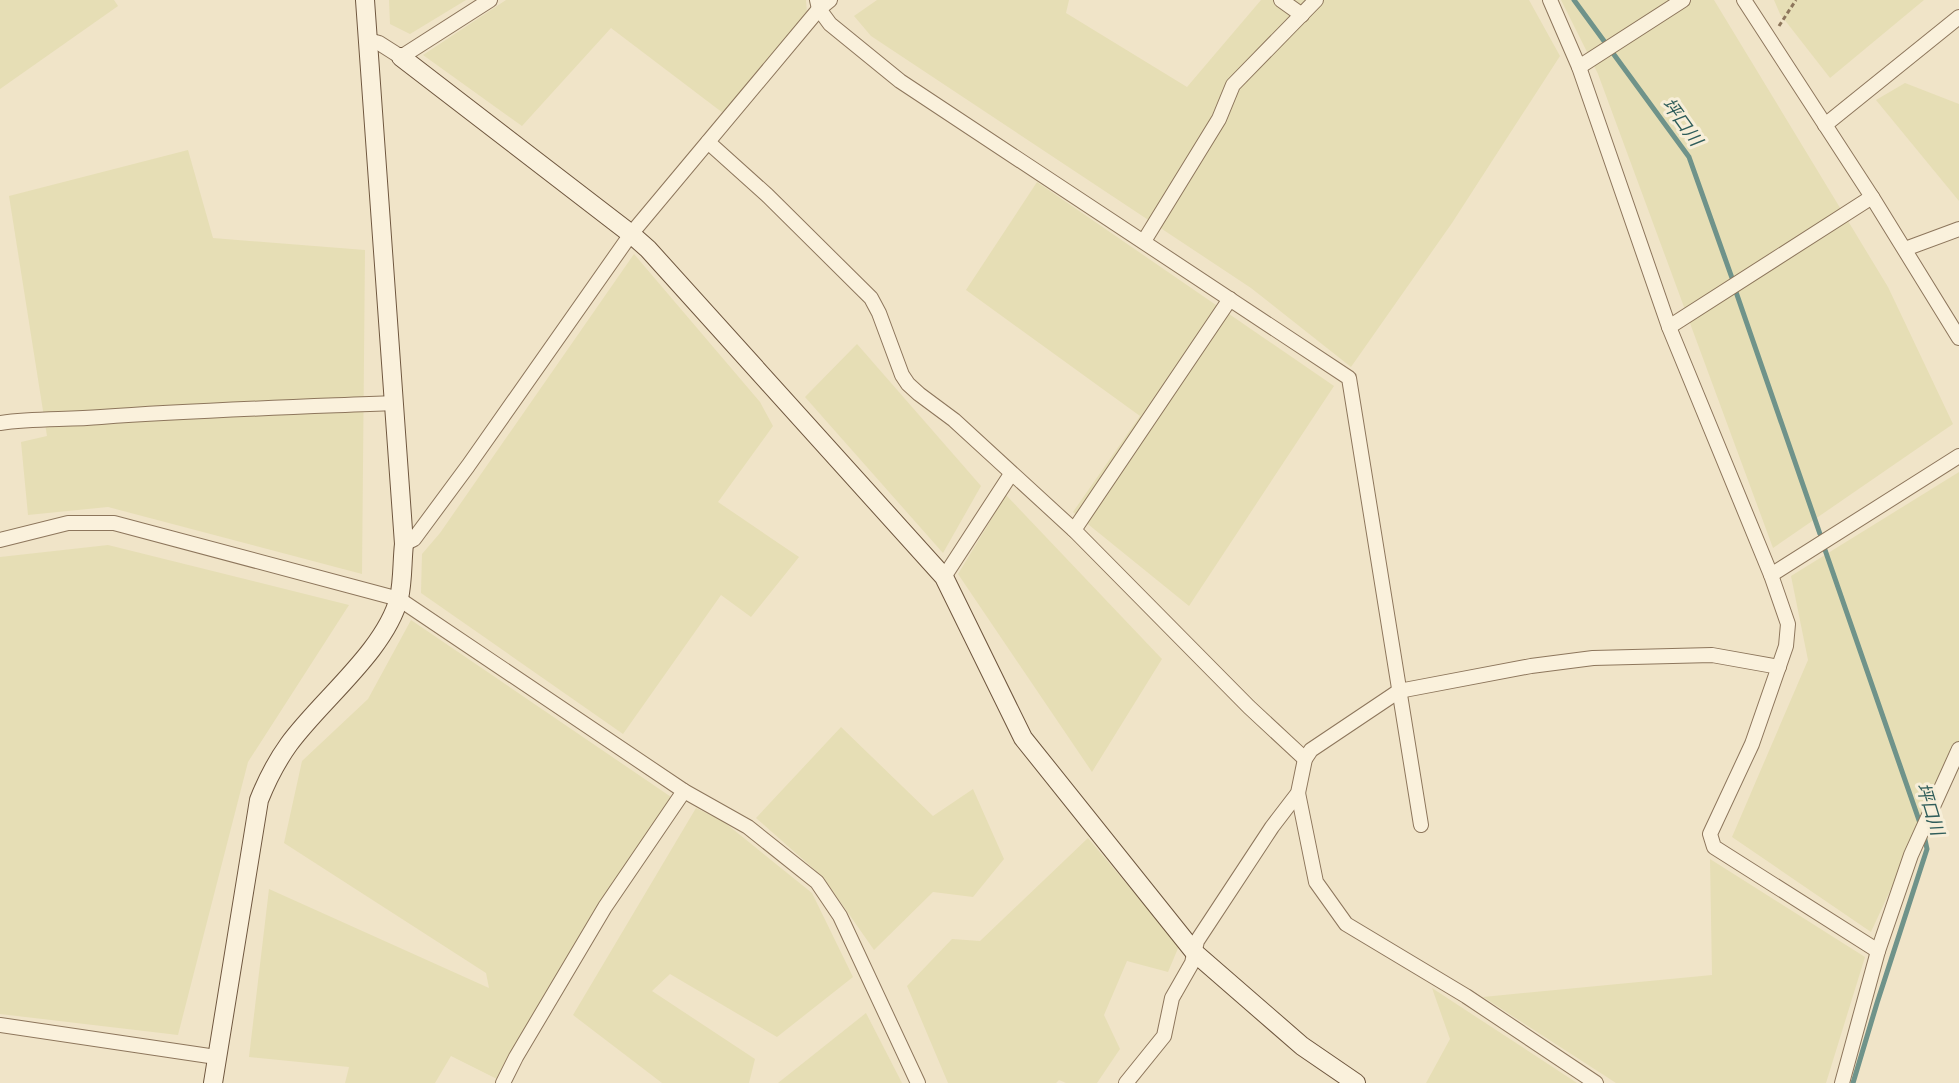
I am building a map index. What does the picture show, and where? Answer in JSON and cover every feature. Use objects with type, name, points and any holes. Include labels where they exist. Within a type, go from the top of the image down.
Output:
[{"type":"street","points":[[213,1083],[259,800],[271,772],[290,742],[368,653],[386,627],[399,599],[404,544],[365,0]]},
{"type":"street","points":[[401,57],[490,0]]},
{"type":"street","points":[[1281,0],[1302,15]]},
{"type":"street","points":[[1143,241],[1219,119],[1233,85],[1316,0]]},
{"type":"street","points":[[1550,0],[1580,67],[1669,327],[1771,575],[1788,624],[1786,646],[1752,744],[1710,834],[1714,847],[1878,951]]},
{"type":"street","points":[[1580,67],[1683,0]]},
{"type":"street","points":[[1744,0],[1872,197],[1959,338]]},
{"type":"street","points":[[404,544],[414,539],[468,466],[631,234],[822,3],[830,24],[900,81],[1349,378],[1421,825]]},
{"type":"street","points":[[1825,125],[1959,17]]},
{"type":"street","points":[[368,40],[379,43],[401,57],[648,249],[944,577],[1023,738],[1196,953],[1302,1046],[1356,1083]]},
{"type":"street","points":[[708,142],[767,195],[870,298],[879,313],[902,375],[908,384],[954,420],[1074,530],[1249,707],[1305,759]]},
{"type":"street","points":[[1669,327],[1872,197]]},
{"type":"street","points":[[1905,249],[1959,229]]},
{"type":"street","points":[[1074,530],[1230,299]]},
{"type":"street","points":[[0,423],[205,410],[394,403]]},
{"type":"street","points":[[1771,575],[1959,456]]},
{"type":"street","points":[[944,577],[1011,474]]},
{"type":"street","points":[[0,540],[68,523],[114,523],[399,599],[684,791],[748,827],[817,882],[840,916],[918,1083]]},
{"type":"street","points":[[1596,1083],[1466,996],[1346,924],[1316,882],[1298,793],[1305,759],[1311,750],[1399,691],[1531,666],[1593,658],[1712,655],[1779,667]]},
{"type":"street","points":[[1842,1083],[1878,951],[1926,822],[1953,776],[1959,749]]},
{"type":"street","points":[[503,1083],[605,907],[684,791]]},
{"type":"street","points":[[1126,1083],[1164,1036],[1172,998],[1192,963],[1197,941],[1272,826],[1298,793]]},
{"type":"street","points":[[0,1025],[216,1057]]},
{"type":"path","points":[[1770,40],[1796,0]]},
{"type":"shaded area","points":[[0,0],[114,0],[118,6],[0,89]]},
{"type":"shaded area","points":[[389,0],[466,0],[410,34],[390,24]]},
{"type":"shaded area","points":[[506,0],[806,0],[807,14],[723,113],[611,28],[522,126],[423,55]]},
{"type":"shaded area","points":[[877,0],[1069,0],[1066,13],[1187,87],[1261,0],[1529,0],[1560,56],[1452,223],[1351,367],[1251,288],[871,36],[854,16]]},
{"type":"shaded area","points":[[1561,0],[1714,0],[1888,287],[1953,424],[1773,548],[1598,74]]},
{"type":"shaded area","points":[[1774,0],[1924,0],[1830,78],[1780,14]]},
{"type":"shaded area","points":[[1905,83],[1959,104],[1959,201],[1876,100]]},
{"type":"shaded area","points":[[188,150],[213,238],[365,250],[362,574],[108,507],[28,515],[21,442],[47,436],[9,196]]},
{"type":"shaded area","points":[[1037,182],[1334,386],[1189,606],[1073,512],[1140,416],[966,290]]},
{"type":"shaded area","points":[[634,254],[760,402],[773,426],[718,502],[799,557],[751,617],[721,595],[623,734],[421,593],[422,554],[440,533]]},
{"type":"shaded area","points":[[857,344],[981,486],[943,553],[805,397]]},
{"type":"shaded area","points":[[1959,472],[1959,741],[1871,932],[1732,837],[1808,660],[1791,576]]},
{"type":"shaded area","points":[[1006,495],[1162,659],[1092,772],[958,574]]},
{"type":"shaded area","points":[[108,545],[349,605],[248,762],[178,1035],[0,1014],[0,557]]},
{"type":"shaded area","points":[[411,620],[677,801],[497,1079],[451,1056],[435,1083],[345,1083],[349,1067],[249,1057],[269,889],[489,988],[486,973],[284,843],[302,761],[368,699]]},
{"type":"shaded area","points":[[841,727],[933,816],[973,789],[1004,859],[973,897],[933,892],[874,950],[823,877],[756,818]]},
{"type":"shaded area","points":[[696,808],[724,822],[812,893],[853,977],[777,1037],[670,974],[652,991],[755,1059],[749,1083],[662,1083],[573,1015]]},
{"type":"shaded area","points":[[1088,838],[1179,946],[1168,972],[1127,961],[1104,1015],[1120,1049],[1097,1083],[1066,1083],[1059,1080],[1056,1083],[948,1083],[907,986],[952,939],[980,941]]},
{"type":"shaded area","points":[[1710,859],[1865,957],[1826,1083],[1616,1083],[1483,997],[1712,975]]},
{"type":"shaded area","points":[[1432,988],[1577,1083],[1426,1083],[1450,1039]]},
{"type":"shaded area","points":[[866,1013],[902,1083],[778,1083]]},
{"type":"waterway","name":"坪口川","points":[[1574,0],[1689,157],[1732,278]]},
{"type":"waterway","name":"坪口川","points":[[1736,292],[1820,534]]},
{"type":"waterway","name":"坪口川","points":[[1824,547],[1921,826]]},
{"type":"waterway","name":"坪口川","points":[[1853,1083],[1927,849],[1924,835]]}]
